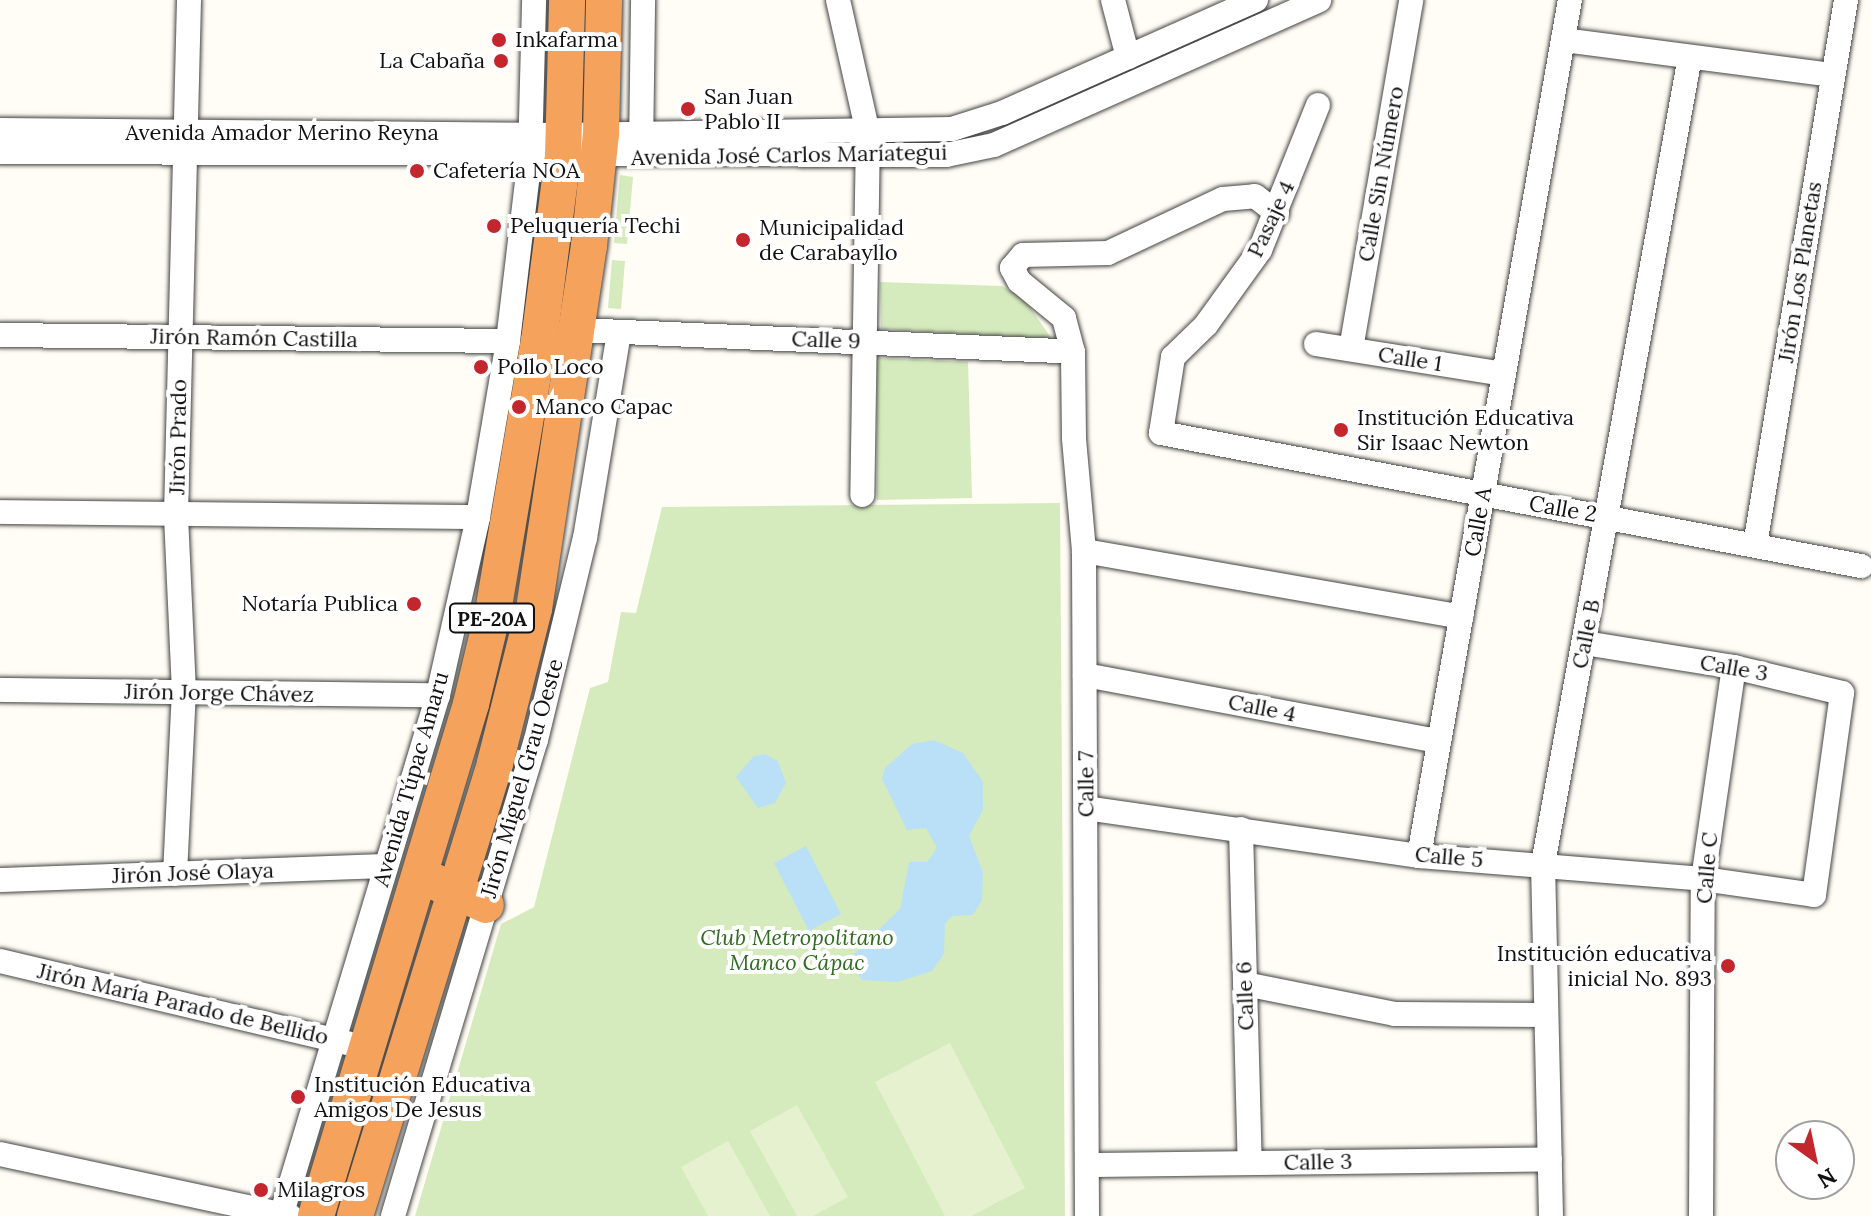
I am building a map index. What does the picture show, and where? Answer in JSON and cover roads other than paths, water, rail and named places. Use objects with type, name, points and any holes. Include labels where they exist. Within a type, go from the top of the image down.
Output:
[{"type":"highway","name":"Avenida Túpac Amaru","points":[[292,1216],[350,1043],[402,871],[493,612],[539,341],[547,146],[567,0]]},
{"type":"highway","name":"PE-20A","points":[[355,1216],[471,896],[495,763],[534,609],[578,330],[600,146],[604,0]]},
{"type":"highway","points":[[402,871],[471,896]]},
{"type":"street","name":"Jirón Prado","points":[[175,874],[184,692],[176,514],[189,0]]},
{"type":"street","name":"Avenida Túpac Amaru","points":[[402,871],[478,517],[508,341],[547,146],[534,0]]},
{"type":"street","points":[[641,146],[643,0]]},
{"type":"street","points":[[838,0],[868,145],[862,495]]},
{"type":"street","points":[[1113,0],[1128,57]]},
{"type":"street","name":"Avenida José Carlos Maríategui","points":[[547,146],[868,145],[946,155],[994,145],[1319,0]]},
{"type":"street","name":"Calle Sin Número","points":[[1351,349],[1411,0]]},
{"type":"street","name":"Calle A","points":[[1419,856],[1570,0]]},
{"type":"street","name":"Jirón Los Planetas","points":[[1755,545],[1846,0]]},
{"type":"street","name":"Avenida José Carlos Maríategui","points":[[868,145],[970,125],[1244,3]]},
{"type":"street","points":[[1563,40],[1833,75]]},
{"type":"street","name":"Calle B","points":[[1551,1216],[1544,1015],[1543,864],[1690,57]]},
{"type":"street","name":"Pasaje 4","points":[[1169,438],[1161,424],[1173,357],[1206,325],[1260,250],[1318,105]]},
{"type":"street","name":"Avenida Amador Merino Reyna","points":[[0,130],[186,143]]},
{"type":"street","name":"Avenida Amador Merino Reyna","points":[[0,152],[186,143],[547,146]]},
{"type":"street","name":"Calle 7","points":[[1087,1216],[1084,551],[1073,352],[1064,318],[1019,281],[1012,268],[1016,259],[1108,253],[1223,199],[1255,196],[1277,213]]},
{"type":"street","name":"Calle 9","points":[[578,330],[1073,352]]},
{"type":"street","name":"Jirón Miguel Grau Oeste","points":[[393,1216],[471,896],[536,740],[585,538],[619,333]]},
{"type":"street","name":"Jirón Ramón Castilla","points":[[0,335],[508,341]]},
{"type":"street","name":"Calle 1","points":[[1316,344],[1504,374]]},
{"type":"street","name":"Calle 2","points":[[1169,438],[1861,566]]},
{"type":"street","points":[[0,512],[478,517]]},
{"type":"street","points":[[1084,551],[1461,617]]},
{"type":"street","name":"Calle 3","points":[[1584,643],[1836,687],[1844,701],[1814,895]]},
{"type":"street","name":"Calle C","points":[[1701,1216],[1703,879],[1734,667]]},
{"type":"street","name":"Calle 4","points":[[1085,675],[1439,741]]},
{"type":"street","name":"Jirón Jorge Chávez","points":[[0,690],[438,695]]},
{"type":"street","name":"Calle 5","points":[[1086,808],[1419,856],[1703,879],[1814,895]]},
{"type":"street","name":"Calle 6","points":[[1241,829],[1250,1163]]},
{"type":"street","name":"Jirón José Olaya","points":[[0,880],[402,871]]},
{"type":"street","name":"Jirón María Parado de Bellido","points":[[0,961],[350,1043]]},
{"type":"street","points":[[1245,984],[1395,1014],[1544,1015]]},
{"type":"street","points":[[0,1154],[292,1216]]},
{"type":"street","name":"Calle 3","points":[[1087,1165],[1550,1159]]},
{"type":"water","points":[[934,740],[963,753],[983,782],[983,810],[969,836],[983,872],[982,900],[973,915],[953,916],[945,923],[944,954],[932,971],[898,982],[862,980],[854,969],[854,954],[900,909],[909,862],[927,862],[937,848],[926,828],[907,830],[882,779],[885,768],[912,744]]},
{"type":"water","points":[[765,754],[778,761],[786,783],[775,803],[758,808],[736,777],[754,756]]},
{"type":"water","points":[[806,846],[841,914],[809,931],[774,863]]},
{"type":"place","name":"Inkafarma","points":[[499,40]]},
{"type":"place","name":"La Cabaña","points":[[501,61]]},
{"type":"place","name":"San Juan Pablo II","points":[[688,109]]},
{"type":"place","name":"Cafetería NOA","points":[[417,171]]},
{"type":"place","name":"Peluquería Techi","points":[[494,226]]},
{"type":"place","name":"Municipalidad de Carabayllo","points":[[743,240]]},
{"type":"place","name":"Pollo Loco","points":[[481,367]]},
{"type":"place","name":"Manco Capac","points":[[519,407]]},
{"type":"place","name":"Institución Educativa Sir Isaac Newton","points":[[1341,430]]},
{"type":"place","name":"Notaría Publica","points":[[414,604]]},
{"type":"place","name":"Institución educativa inicial No. 893","points":[[1728,966]]},
{"type":"place","name":"Institución Educativa Amigos De Jesus","points":[[298,1097]]},
{"type":"place","name":"Milagros","points":[[261,1190]]},
{"type":"park label","name":"Club Metropolitano Manco Cápac","points":[[797,950]]}]
